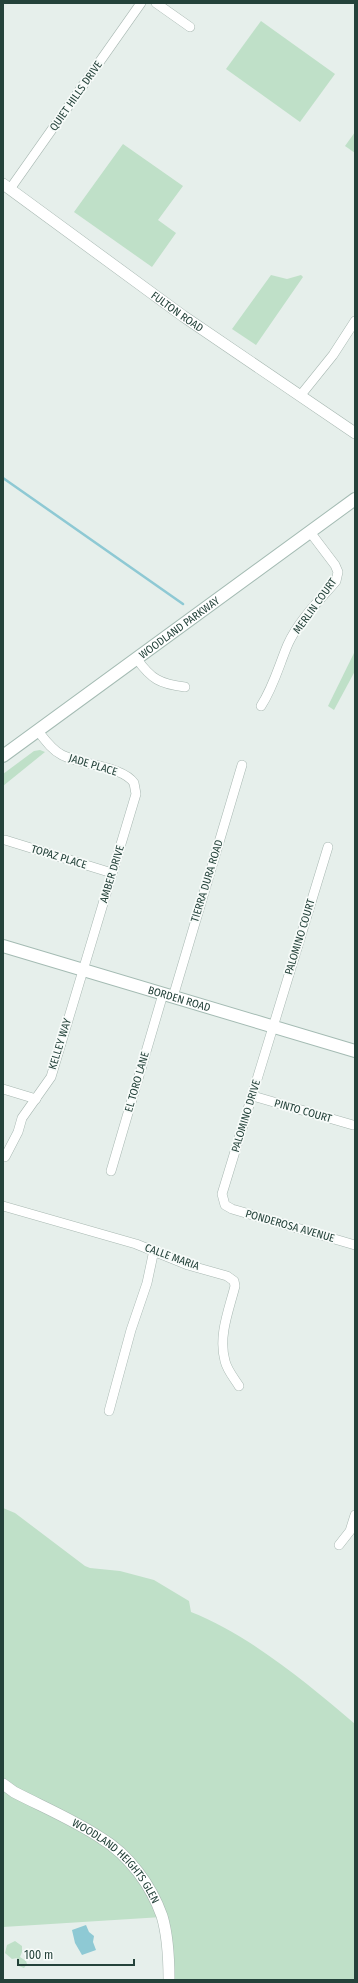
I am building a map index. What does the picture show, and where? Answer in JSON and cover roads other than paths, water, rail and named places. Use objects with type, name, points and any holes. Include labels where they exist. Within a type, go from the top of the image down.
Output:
[{"type":"main road","name":"WOODLAND PARKWAY","points":[[3,756],[355,499]]},
{"type":"main road","name":"BORDEN ROAD","points":[[3,946],[355,1051]]},
{"type":"street","name":"QUIET HILLS DRIVE","points":[[7,187],[141,3]]},
{"type":"street","points":[[156,3],[190,27]]},
{"type":"street","name":"FULTON ROAD","points":[[7,187],[183,316],[355,433]]},
{"type":"street","points":[[300,396],[333,355],[355,321]]},
{"type":"street","name":"MERLIN COURT","points":[[261,706],[270,691],[288,644],[300,622],[336,581],[338,572],[335,565],[310,532]]},
{"type":"street","points":[[137,659],[146,672],[157,681],[169,686],[185,687]]},
{"type":"street","name":"JADE PLACE","points":[[38,731],[52,747],[63,756],[125,775],[132,780]]},
{"type":"street","name":"TIERRA DURA ROAD","points":[[168,995],[242,765]]},
{"type":"street","name":"AMBER DRIVE","points":[[83,969],[136,794],[132,780]]},
{"type":"street","name":"TOPAZ PLACE","points":[[5,840],[112,873]]},
{"type":"street","name":"PALOMINO COURT","points":[[273,1027],[328,847]]},
{"type":"street","name":"KELLEY WAY","points":[[4,1157],[18,1132],[22,1118],[51,1077],[83,969]]},
{"type":"street","name":"EL TORO LANE","points":[[111,1171],[168,995]]},
{"type":"street","name":"PALOMINO DRIVE","points":[[225,1205],[222,1194],[273,1027]]},
{"type":"street","points":[[3,1089],[36,1099]]},
{"type":"street","name":"PINTO COURT","points":[[252,1096],[353,1125]]},
{"type":"street","name":"PONDEROSA AVENUE","points":[[225,1205],[232,1209],[355,1245]]},
{"type":"street","name":"CALLE MARIA","points":[[3,1206],[154,1250],[188,1265],[227,1276],[234,1281],[235,1286],[225,1325],[222,1345],[225,1362],[239,1386]]},
{"type":"street","points":[[109,1412],[131,1330],[147,1283],[154,1250]]},
{"type":"street","points":[[339,1545],[350,1531],[355,1515]]},
{"type":"street","name":"WOODLAND HEIGHTS GLEN","points":[[3,1784],[14,1792],[101,1838],[131,1863],[148,1888],[162,1917],[169,1958],[168,1980]]},
{"type":"water","points":[[86,1925],[89,1932],[94,1936],[93,1942],[96,1950],[82,1955],[75,1943],[72,1930]]},
{"type":"waterway","points":[[3,478],[183,604]]}]
